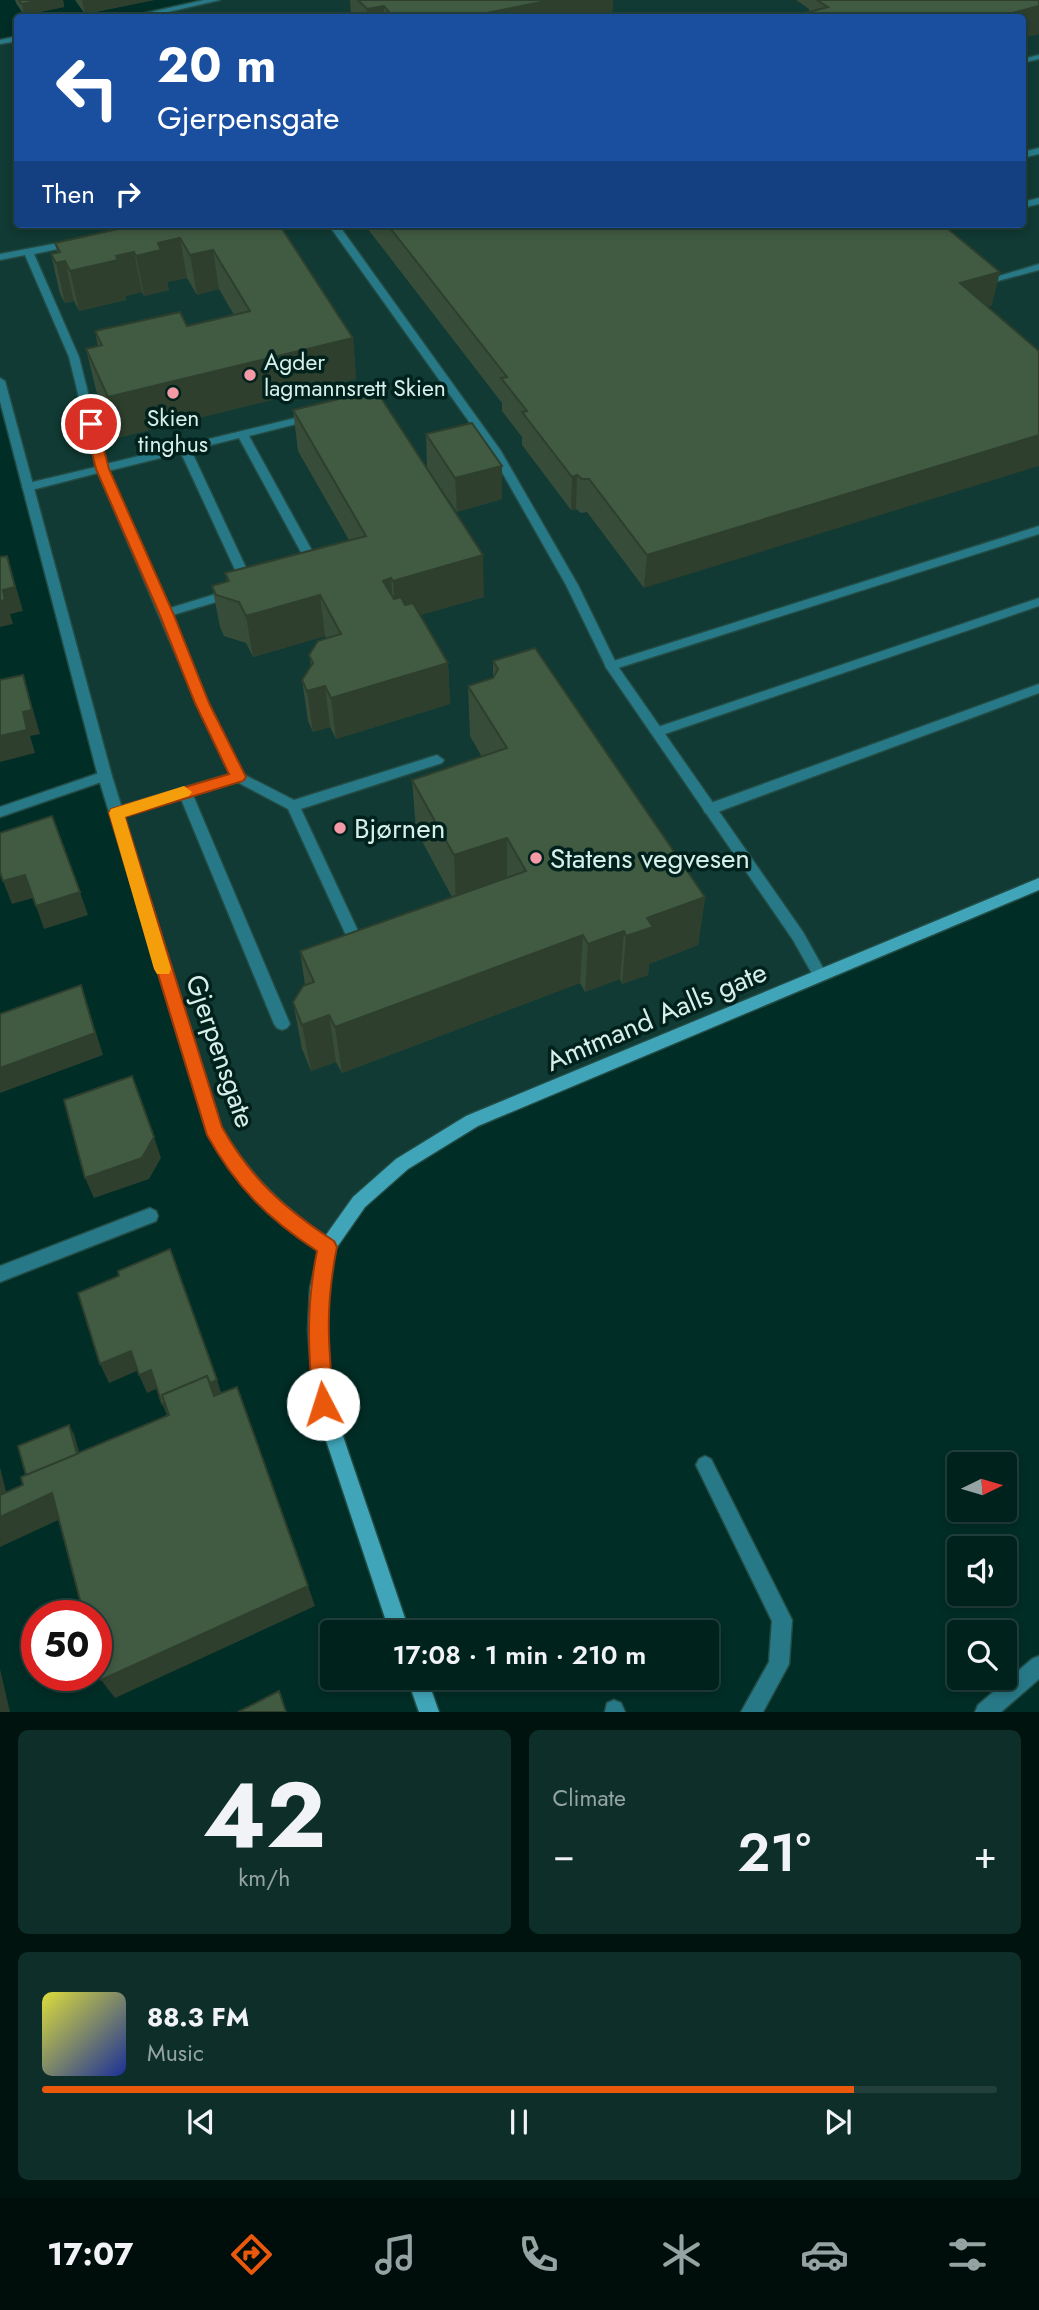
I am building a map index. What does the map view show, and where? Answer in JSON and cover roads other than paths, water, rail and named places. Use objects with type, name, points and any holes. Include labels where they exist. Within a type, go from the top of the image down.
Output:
[{"type":"main road","name":"Amtmand Aalls gate","points":[[327,1247],[359,1202],[402,1164],[472,1121],[1039,884]]},
{"type":"main road","points":[[327,1247],[319,1288],[317,1330],[323,1404],[396,1620]]},
{"type":"main road","points":[[421,1690],[429,1712]]},
{"type":"street","points":[[148,14],[216,0]]},
{"type":"street","points":[[336,228],[495,451],[572,585],[611,666],[798,936],[820,975]]},
{"type":"street","points":[[0,257],[90,239]]},
{"type":"street","points":[[28,252],[80,356],[102,469],[166,613],[202,703],[238,777],[293,806],[352,933]]},
{"type":"street","points":[[994,278],[1039,267]]},
{"type":"street","name":"Gjerpensgate","points":[[0,381],[105,776],[214,1129],[232,1162],[254,1189],[290,1222],[327,1247]]},
{"type":"street","points":[[28,487],[319,415]]},
{"type":"street","points":[[242,435],[309,556],[309,564],[295,575]]},
{"type":"street","points":[[166,613],[256,586],[185,449]]},
{"type":"street","points":[[611,666],[1039,530]]},
{"type":"street","points":[[657,732],[1039,602]]},
{"type":"street","points":[[710,808],[1039,688]]},
{"type":"street","points":[[293,806],[437,760]]},
{"type":"street","points":[[0,812],[105,776]]},
{"type":"street","points":[[116,813],[238,777]]},
{"type":"street","points":[[185,792],[282,1024]]},
{"type":"street","points":[[0,1274],[150,1216]]},
{"type":"street","points":[[705,1465],[782,1620],[779,1664],[751,1712]]},
{"type":"street","points":[[985,1712],[1039,1666]]},
{"type":"place","name":"Agder lagmannsrett Skien","points":[[250,375]]},
{"type":"place","name":"Skien tinghus","points":[[173,393]]},
{"type":"place","name":"Bjørnen","points":[[340,828]]},
{"type":"place","name":"Statens vegvesen","points":[[536,858]]}]
